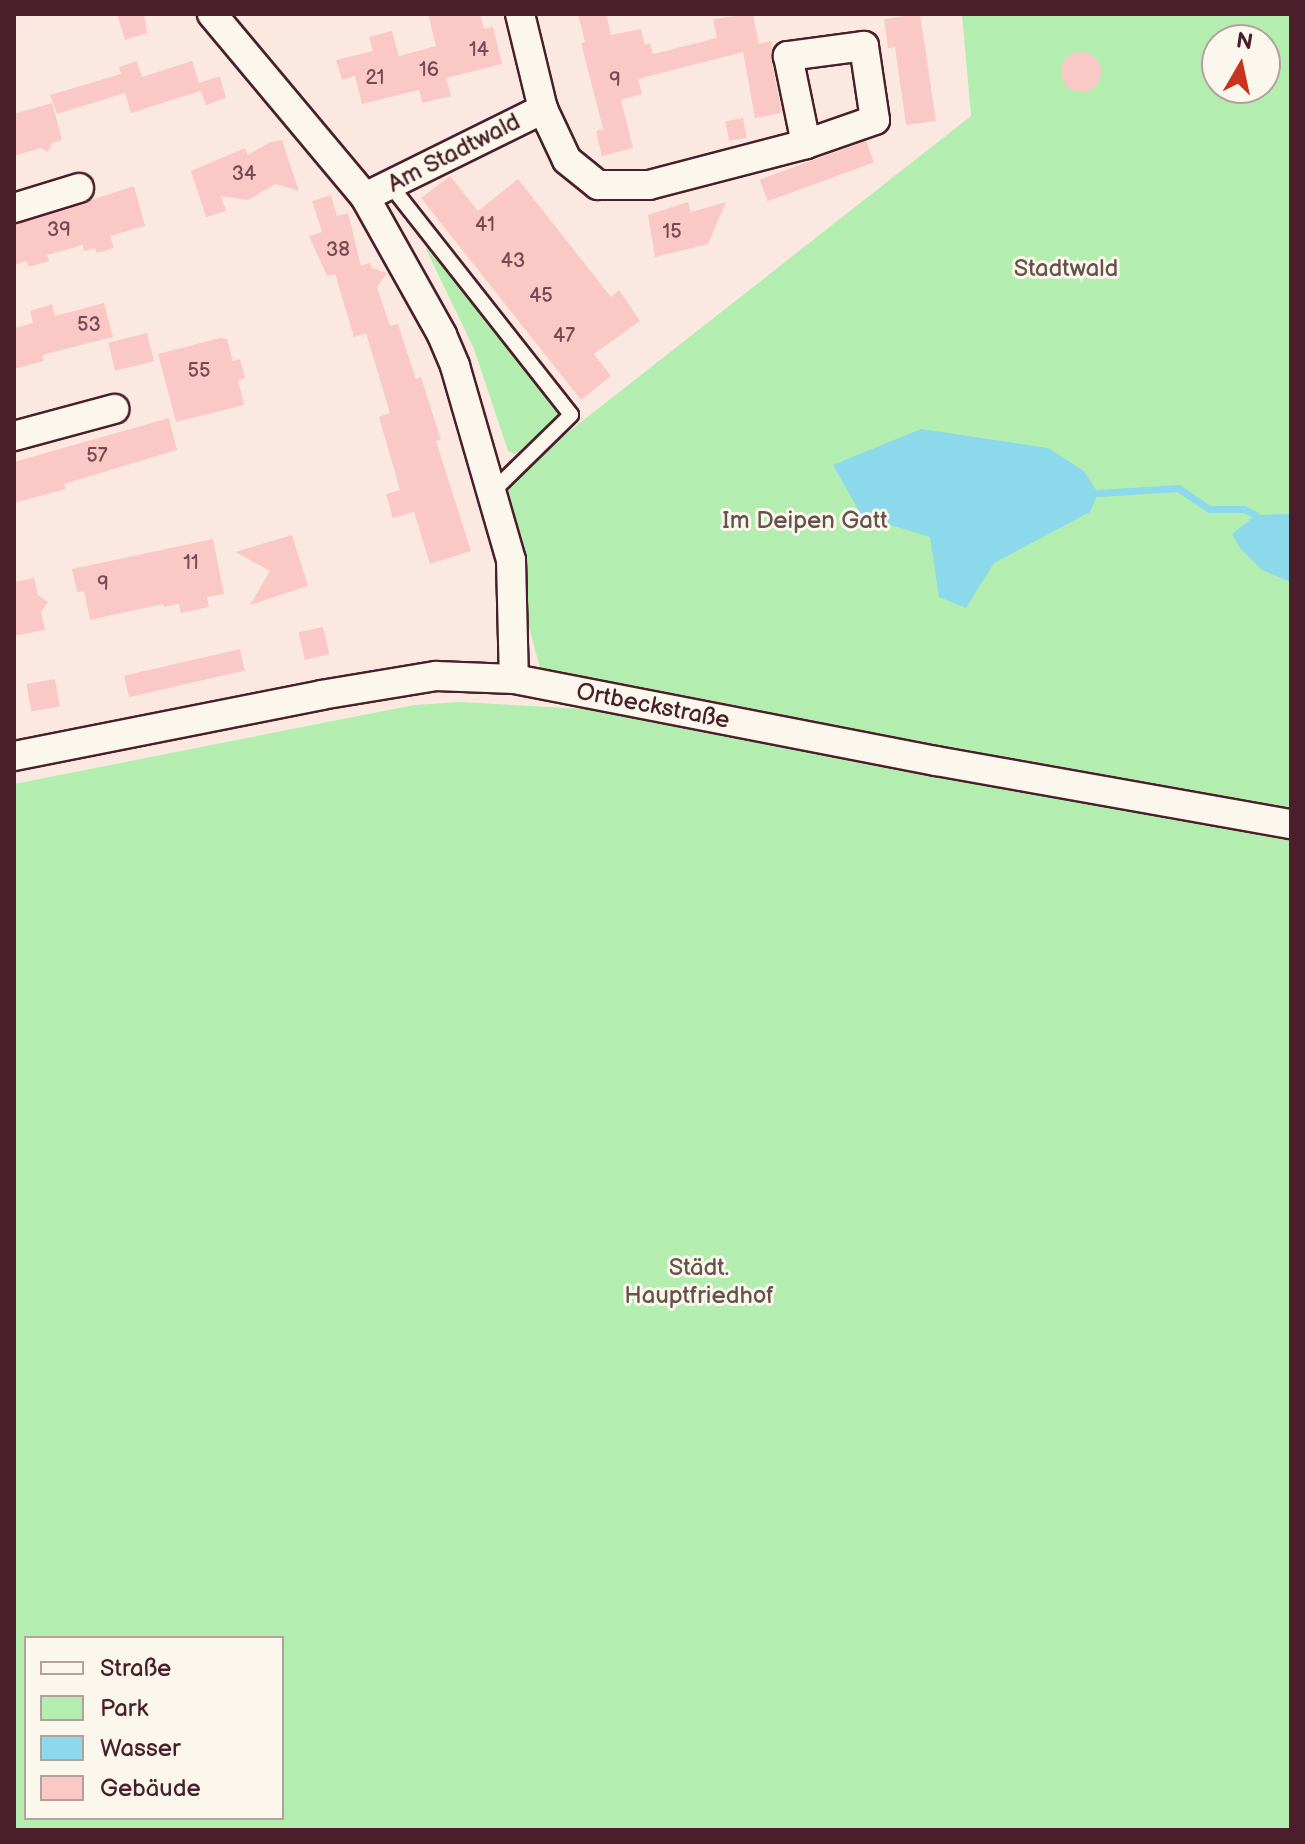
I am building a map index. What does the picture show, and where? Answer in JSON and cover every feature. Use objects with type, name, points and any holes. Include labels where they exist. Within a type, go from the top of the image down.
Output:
[{"type":"street","points":[[212,14],[378,192],[455,366],[493,491],[511,560],[514,679]]},
{"type":"street","name":"Am Stadtwald","points":[[520,14],[543,109],[567,160],[598,185],[649,185],[806,144]]},
{"type":"street","name":"Am Stadtwald","points":[[378,192],[543,109]]},
{"type":"street","points":[[14,208],[79,188]]},
{"type":"street","points":[[14,436],[114,409]]},
{"type":"street","name":"Ortbeckstraße","points":[[14,756],[321,695],[436,676],[514,679],[936,761],[1291,824]]},
{"type":"lane","points":[[378,192],[571,415],[493,491]]},
{"type":"green space","name":"Stadtwald","points":[[962,14],[1291,14],[1291,816],[542,676],[493,491],[971,116]]},
{"type":"green space","points":[[430,244],[560,411],[556,420],[515,454],[508,451],[474,349],[426,249]]},
{"type":"green space","name":"Städt. Hauptfriedhof","points":[[460,702],[604,710],[1291,830],[1291,1830],[14,1830],[14,784],[414,705]]},
{"type":"water","points":[[921,429],[1048,448],[1084,471],[1098,493],[1090,512],[994,563],[966,608],[939,597],[930,537],[862,516],[833,465]]},
{"type":"water","points":[[1291,514],[1291,582],[1262,570],[1240,548],[1232,534],[1256,515]]},
{"type":"building","points":[[117,14],[144,14],[147,33],[125,40]]},
{"type":"building","points":[[428,14],[480,14],[484,29],[493,27],[502,64],[446,78],[451,96],[423,103],[419,90],[362,104],[355,76],[342,80],[336,60],[373,51],[369,37],[392,31],[399,56],[436,46]]},
{"type":"building","points":[[578,14],[606,14],[611,35],[641,29],[645,45],[650,43],[653,54],[717,38],[713,19],[753,14],[759,44],[772,41],[771,59],[782,113],[755,118],[743,52],[638,79],[642,94],[621,100],[633,148],[602,156],[596,131],[603,129],[581,43],[585,42]]},
{"type":"building","points":[[920,14],[936,121],[906,125],[895,47],[888,48],[884,19]]},
{"type":"building","points":[[1081,52],[1095,58],[1101,72],[1095,86],[1081,92],[1067,86],[1061,72],[1067,58]]},
{"type":"building","points":[[137,61],[142,77],[192,61],[199,83],[220,76],[226,98],[206,105],[201,91],[131,113],[125,93],[57,114],[50,95],[121,74],[119,67]]},
{"type":"building","points":[[52,103],[62,140],[52,143],[48,152],[41,148],[14,156],[14,114]]},
{"type":"building","points":[[743,118],[747,138],[729,141],[725,121]]},
{"type":"building","points":[[282,140],[299,191],[276,184],[248,200],[221,196],[226,211],[206,217],[191,171],[245,148],[248,155],[270,142]]},
{"type":"building","points":[[866,141],[874,163],[768,201],[760,180]]},
{"type":"building","points":[[450,176],[478,211],[518,179],[611,297],[619,290],[640,321],[594,354],[611,376],[581,400],[421,198]]},
{"type":"building","points":[[134,186],[145,226],[110,236],[114,248],[97,253],[95,248],[84,251],[83,245],[47,255],[49,261],[28,267],[27,261],[14,265],[14,225]]},
{"type":"building","points":[[331,195],[337,216],[348,213],[361,266],[370,263],[372,268],[387,273],[377,287],[390,326],[398,324],[416,379],[421,377],[441,440],[436,441],[471,551],[430,564],[414,512],[393,518],[386,494],[400,490],[379,417],[390,413],[366,333],[354,337],[335,274],[327,276],[309,236],[322,232],[312,201]]},
{"type":"building","points":[[688,202],[691,212],[726,202],[708,244],[655,257],[648,215]]},
{"type":"building","points":[[104,303],[113,337],[42,355],[44,361],[14,369],[14,328],[33,323],[30,311],[52,304],[55,316]]},
{"type":"building","points":[[147,333],[154,361],[115,371],[108,343]]},
{"type":"building","points":[[220,338],[227,339],[233,361],[240,359],[245,378],[238,380],[244,405],[176,422],[158,354]]},
{"type":"building","points":[[169,418],[177,450],[64,484],[66,489],[14,503],[14,462]]},
{"type":"building","points":[[292,535],[308,586],[250,605],[270,571],[235,552]]},
{"type":"building","points":[[213,539],[224,594],[207,597],[209,607],[181,613],[179,604],[164,607],[163,604],[90,620],[84,591],[77,592],[72,569]]},
{"type":"building","points":[[34,578],[38,595],[48,602],[41,612],[45,630],[14,636],[14,582]]},
{"type":"building","points":[[323,627],[329,654],[305,660],[299,633]]},
{"type":"building","points":[[240,649],[245,670],[129,697],[124,676]]},
{"type":"building","points":[[55,679],[60,707],[31,712],[26,684]]},
{"type":"waterway","points":[[1098,493],[1178,488],[1209,509],[1244,509],[1256,515]]},
{"type":"park label","name":"Im Deipen Gatt","points":[[805,521]]}]
